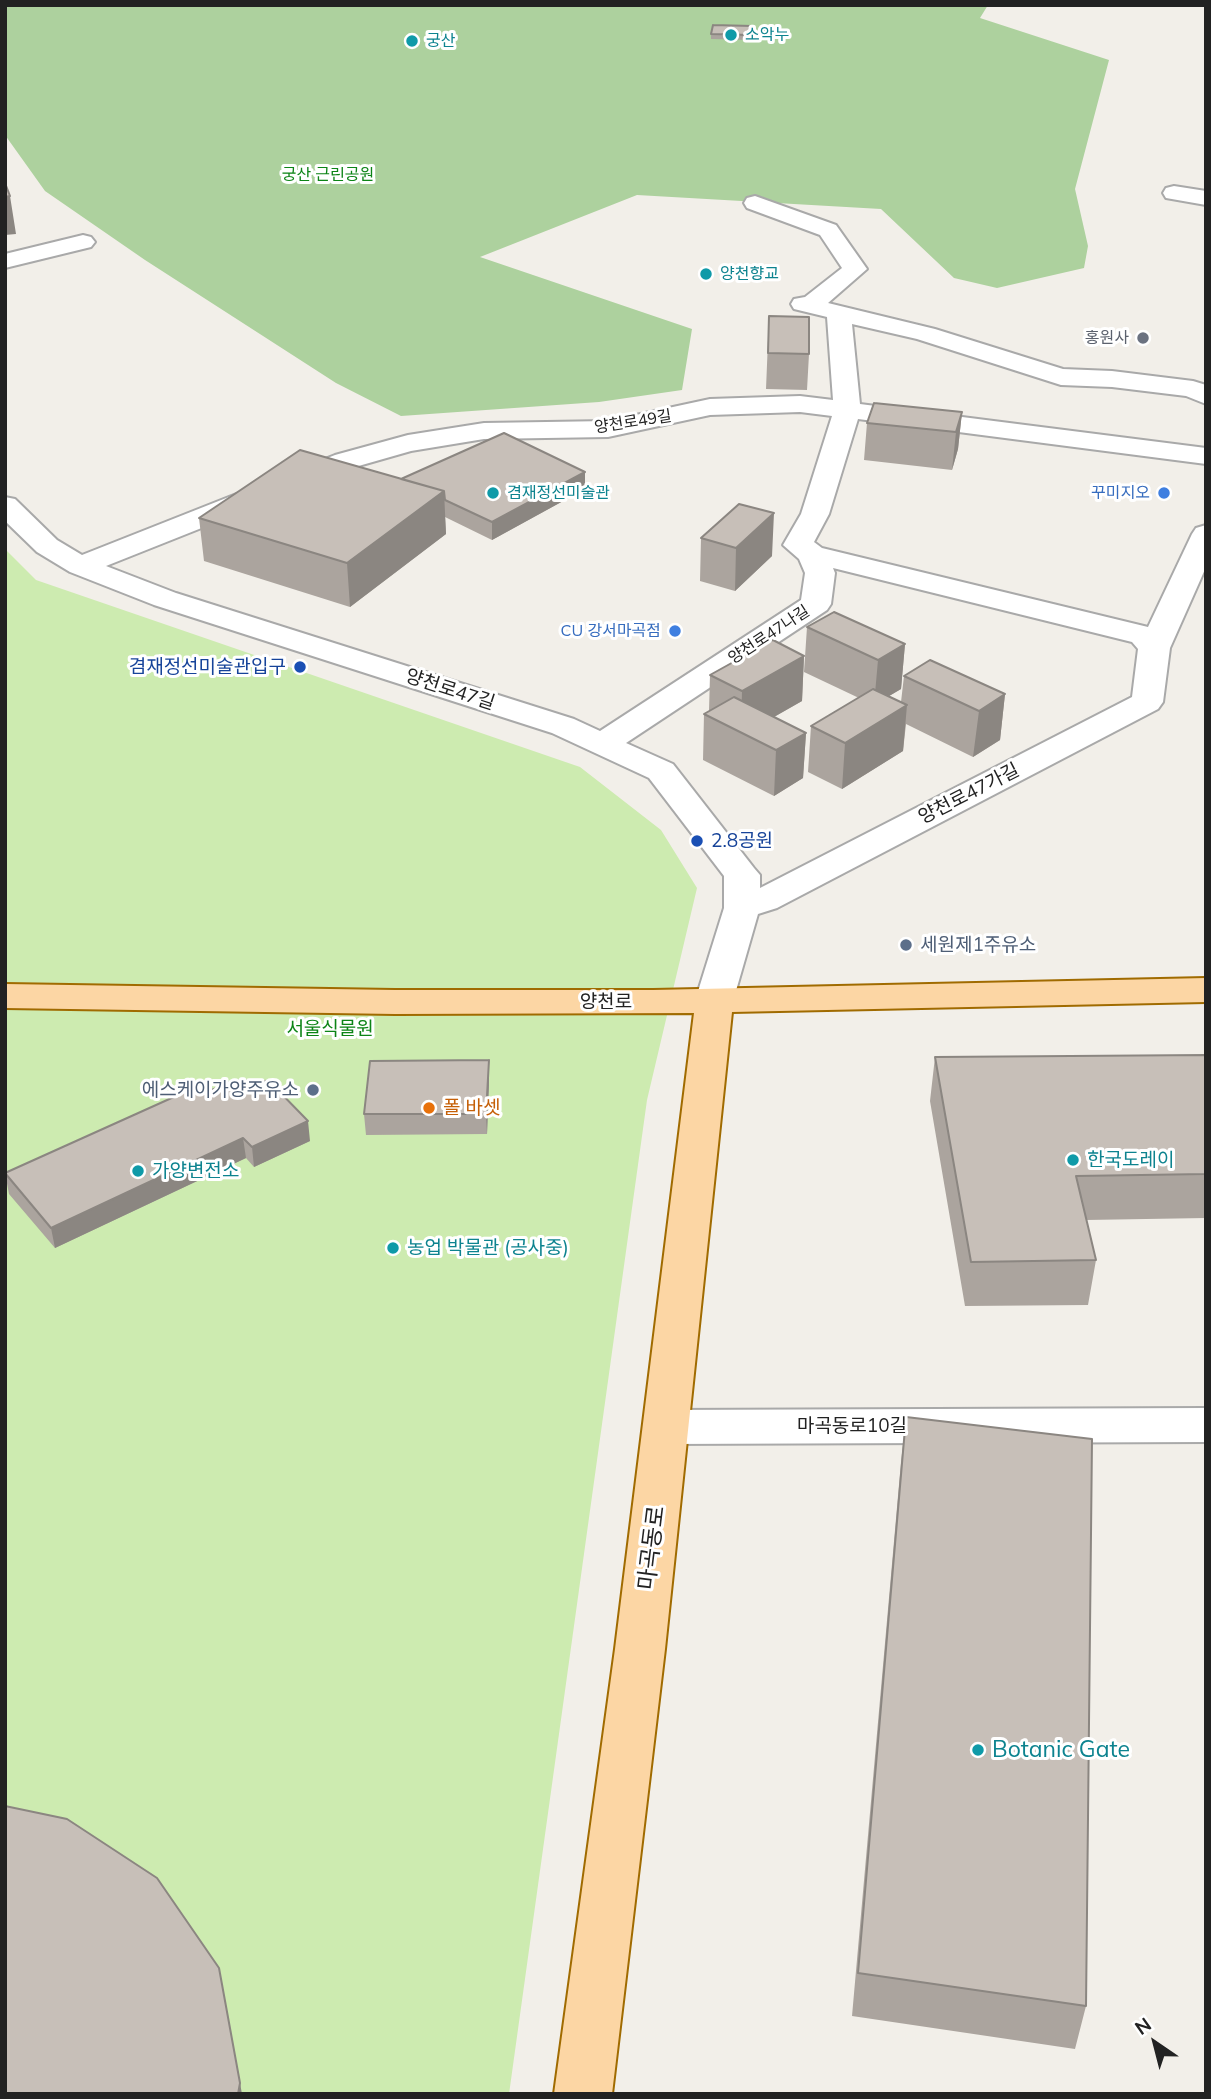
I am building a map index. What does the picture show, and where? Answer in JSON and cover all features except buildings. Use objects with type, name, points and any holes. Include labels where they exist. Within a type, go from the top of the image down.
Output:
[{"type":"main road","name":"양천로","points":[[5,996],[395,1002],[714,1000],[1206,990]]},
{"type":"main road","name":"마곡동로","points":[[583,2094],[666,1427],[714,1000]]},
{"type":"street","points":[[1174,193],[1206,198]]},
{"type":"street","points":[[755,203],[828,230],[855,269],[806,305],[926,334],[1062,377],[1112,379],[1193,389],[1206,396]]},
{"type":"street","points":[[5,261],[83,242]]},
{"type":"street","name":"양천로47나길","points":[[604,743],[816,604],[820,573],[812,554],[798,545],[815,514],[847,410],[839,313]]},
{"type":"street","name":"양천로49길","points":[[80,566],[345,461],[408,443],[485,431],[608,429],[710,407],[800,404],[1203,459]]},
{"type":"street","name":"양천로47길","points":[[5,505],[47,546],[80,566],[165,599],[563,726],[661,771],[742,875],[742,908],[714,1000]]},
{"type":"street","name":"양천로47가길","points":[[742,908],[764,900],[1147,702],[1154,648],[1206,534]]},
{"type":"street","points":[[812,554],[1143,635],[1154,648]]},
{"type":"street","name":"마곡동로10길","points":[[666,1427],[1206,1425]]},
{"type":"green space","name":"궁산 근린공원","points":[[5,5],[988,5],[980,18],[1109,60],[1075,189],[1088,246],[1084,268],[997,288],[954,278],[881,209],[637,195],[480,257],[692,329],[682,390],[599,402],[401,416],[336,383],[145,260],[45,191],[5,135]]},
{"type":"green space","name":"서울식물원","points":[[5,549],[36,580],[580,767],[661,830],[697,888],[647,1100],[509,2094],[5,2094]]},
{"type":"place","name":"소악누","points":[[731,35]]},
{"type":"place","name":"궁산","points":[[412,41]]},
{"type":"place","name":"양천향교","points":[[706,274]]},
{"type":"place","name":"홍원사","points":[[1143,338]]},
{"type":"place","name":"겸재정선미술관","points":[[493,493]]},
{"type":"place","name":"꾸미지오","points":[[1164,493]]},
{"type":"place","name":"CU 강서마곡점","points":[[675,631]]},
{"type":"place","name":"겸재정선미술관입구","points":[[300,667]]},
{"type":"place","name":"2.8공원","points":[[697,841]]},
{"type":"place","name":"세원제1주유소","points":[[906,945]]},
{"type":"place","name":"에스케이가양주유소","points":[[313,1090]]},
{"type":"place","name":"폴 바셋","points":[[429,1108]]},
{"type":"place","name":"한국도레이","points":[[1073,1160]]},
{"type":"place","name":"가양변전소","points":[[138,1171]]},
{"type":"place","name":"농업 박물관 (공사중)","points":[[393,1248]]},
{"type":"place","name":"Botanic Gate","points":[[978,1750]]}]
